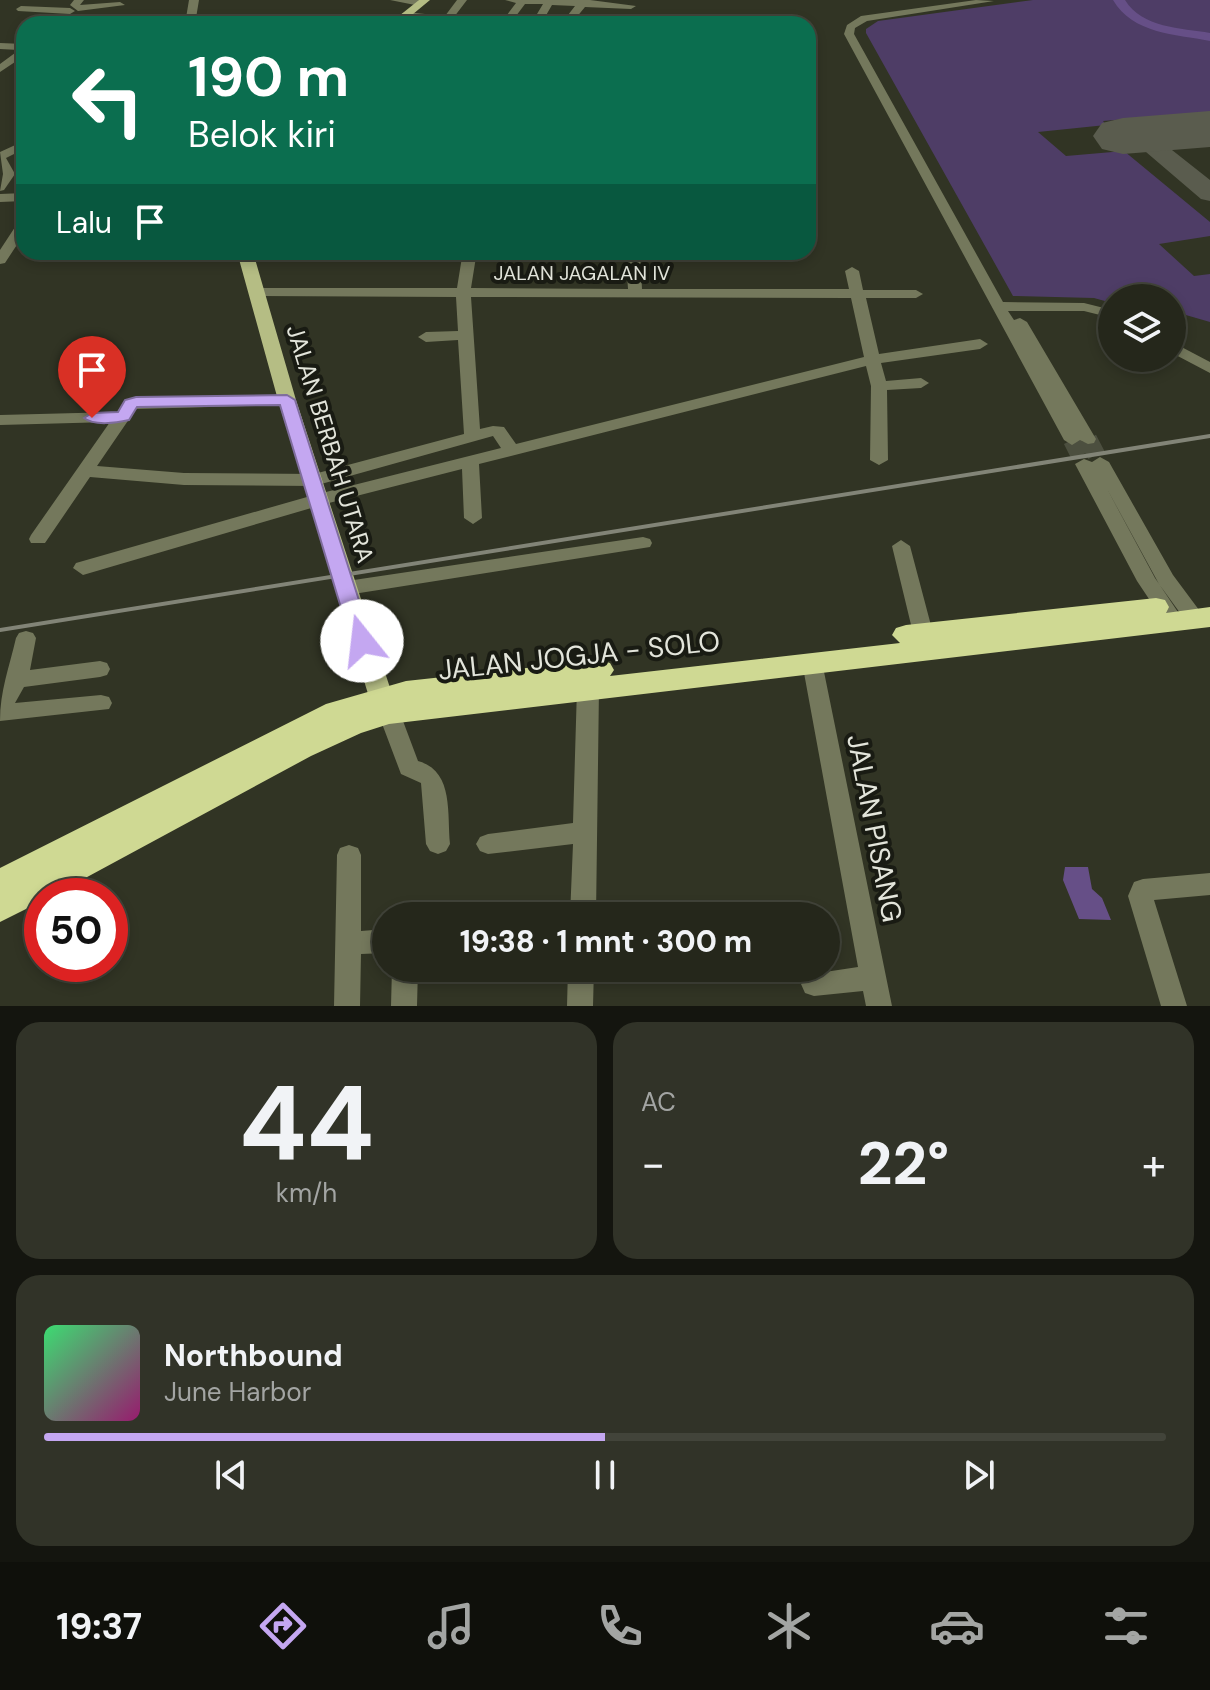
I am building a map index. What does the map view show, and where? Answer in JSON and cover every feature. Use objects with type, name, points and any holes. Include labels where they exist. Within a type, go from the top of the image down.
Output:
[{"type":"highway","name":"JALAN JOGJA - SOLO","points":[[0,907],[385,705],[431,688],[923,633],[1189,611]]},
{"type":"highway","name":"JALAN JOGJA - SOLO","points":[[0,884],[289,733],[336,712],[588,688],[812,662],[1189,611]]},
{"type":"main road","points":[[404,16],[422,1]]},
{"type":"main road","name":"JALAN BERBAH UTARA","points":[[248,260],[287,400],[385,705]]},
{"type":"street","points":[[395,0],[422,1]]},
{"type":"street","points":[[450,16],[462,0]]},
{"type":"street","points":[[510,0],[631,6]]},
{"type":"street","points":[[989,2],[879,19],[866,22],[857,30],[938,186],[1080,440]]},
{"type":"street","points":[[21,9],[75,11],[79,4],[122,3]]},
{"type":"street","points":[[541,16],[548,3]]},
{"type":"street","points":[[0,69],[16,52]]},
{"type":"street","points":[[0,187],[9,174],[1,154]]},
{"type":"street","points":[[0,260],[16,236]]},
{"type":"street","points":[[469,260],[463,292],[472,435]]},
{"type":"street","points":[[633,260],[635,293]]},
{"type":"street","points":[[852,271],[879,386],[879,460]]},
{"type":"street","name":"JALAN JAGALAN IV","points":[[258,292],[916,294]]},
{"type":"street","points":[[1004,306],[1084,307],[1098,310]]},
{"type":"street","points":[[426,337],[465,335]]},
{"type":"street","points":[[86,471],[317,490],[470,461],[874,359],[980,344]]},
{"type":"street","points":[[1186,355],[1210,368]]},
{"type":"street","points":[[879,386],[921,383]]},
{"type":"street","points":[[38,539],[131,404],[287,400]]},
{"type":"street","points":[[0,420],[123,417]]},
{"type":"street","points":[[83,568],[472,435],[498,431],[512,451]]},
{"type":"street","points":[[470,461],[473,518]]},
{"type":"street","points":[[1092,463],[1189,611]]},
{"type":"street","points":[[347,588],[643,543]]},
{"type":"street","points":[[901,546],[923,633]]},
{"type":"street","points":[[26,638],[17,680],[7,692],[0,712],[101,703]]},
{"type":"street","name":"JALAN PISANG","points":[[812,662],[879,1006]]},
{"type":"street","points":[[17,680],[100,669]]},
{"type":"street","points":[[584,902],[588,688]]},
{"type":"street","points":[[385,705],[409,768],[424,772],[432,780],[438,844]]},
{"type":"street","points":[[488,844],[586,832]]},
{"type":"street","points":[[347,1006],[349,855]]},
{"type":"street","points":[[1174,1006],[1140,896],[1143,890],[1152,888],[1210,884]]},
{"type":"street","points":[[350,943],[372,942]]},
{"type":"street","points":[[814,984],[874,978]]},
{"type":"street","points":[[404,1006],[405,982]]},
{"type":"street","points":[[580,1006],[581,982]]},
{"type":"shaded area","points":[[1033,0],[1210,0],[1210,112],[1103,121],[1106,125],[1038,132],[1066,156],[1124,151],[1210,222],[1210,236],[1159,244],[1194,276],[1210,274],[1210,322],[1186,315],[1186,284],[1098,284],[1098,299],[1013,296],[866,33],[866,29],[878,21]]},
{"type":"shaded area","points":[[1065,867],[1088,867],[1092,889],[1102,898],[1111,920],[1079,919],[1063,880]]},
{"type":"waterway","points":[[1119,0],[1134,18],[1158,28],[1210,37]]},
{"type":"taxiway","points":[[1197,130],[1169,138],[1159,152],[1210,193]]},
{"type":"runway","points":[[1123,136],[1210,129]]},
{"type":"tunnel","points":[[1088,439],[1100,462]]},
{"type":"tunnel","points":[[1072,440],[1084,464]]},
{"type":"railway","points":[[0,630],[1210,436]]},
{"type":"route","points":[[92,418],[123,417],[131,404],[136,402],[287,400],[362,641]]}]
